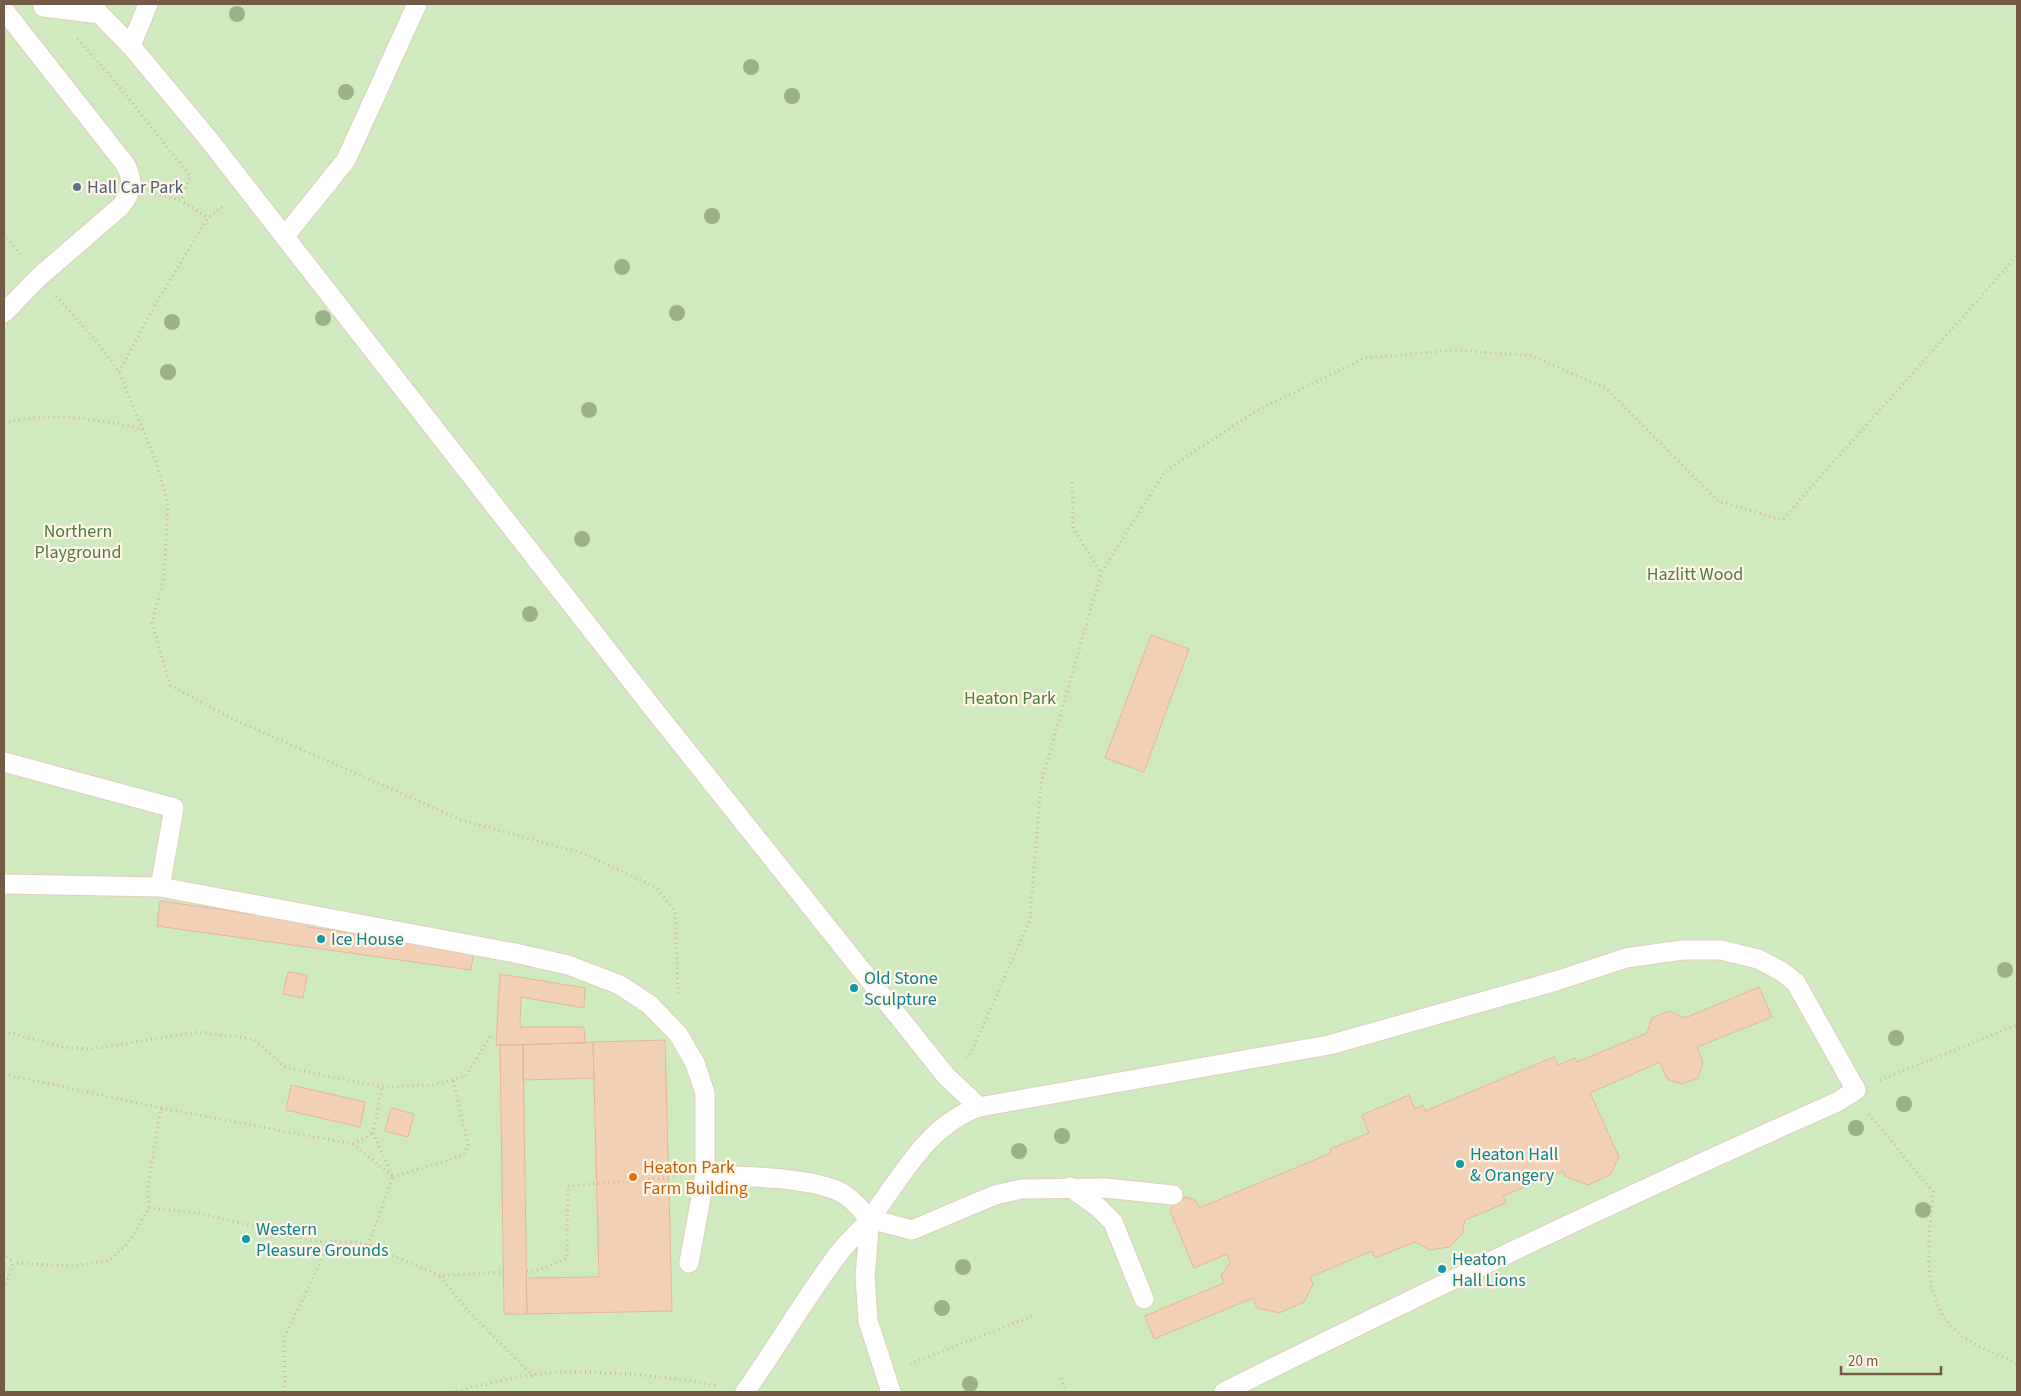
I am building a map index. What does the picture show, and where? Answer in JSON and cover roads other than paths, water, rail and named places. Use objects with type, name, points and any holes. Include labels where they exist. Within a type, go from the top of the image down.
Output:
[{"type":"lane","points":[[131,46],[148,4]]},
{"type":"lane","points":[[285,236],[346,160],[417,4]]},
{"type":"lane","points":[[24,33],[43,6],[95,9],[131,46],[248,188],[651,706],[946,1076],[979,1106]]},
{"type":"lane","points":[[4,10],[24,33],[125,164],[130,173],[132,187],[128,198],[120,207],[39,277],[4,313]]},
{"type":"lane","points":[[4,762],[174,808],[160,887]]},
{"type":"lane","points":[[4,884],[160,887],[515,952],[568,965],[620,985],[650,1005],[678,1034],[695,1063],[705,1093],[705,1175],[689,1263]]},
{"type":"lane","points":[[746,1392],[840,1253],[870,1219],[913,1160],[944,1125],[960,1113],[979,1106],[1329,1045],[1556,981],[1626,958],[1682,950],[1721,950],[1758,959],[1781,971],[1796,983],[1856,1090],[1837,1102],[1671,1176],[1467,1271],[1224,1392]]},
{"type":"lane","points":[[705,1175],[747,1176],[823,1186],[843,1193],[870,1219],[912,1230],[995,1195],[1021,1189],[1070,1187],[1137,1190],[1172,1195]]},
{"type":"lane","points":[[1070,1187],[1099,1208],[1113,1222],[1144,1299]]},
{"type":"lane","points":[[870,1219],[866,1276],[868,1321],[891,1392]]},
{"type":"place","name":"Hall Car Park","points":[[77,187]]},
{"type":"place","name":"Ice House","points":[[321,939]]},
{"type":"place","name":"Old Stone Sculpture","points":[[854,988]]},
{"type":"place","name":"Heaton Hall & Orangery","points":[[1460,1164]]},
{"type":"place","name":"Heaton Park Farm Building","points":[[633,1177]]},
{"type":"place","name":"Western Pleasure Grounds","points":[[246,1239]]},
{"type":"place","name":"Heaton Hall Lions","points":[[1442,1269]]},
{"type":"park label","name":"Northern Playground","points":[[78,541]]},
{"type":"park label","name":"Hazlitt Wood","points":[[1695,574]]},
{"type":"park label","name":"Heaton Park","points":[[1010,698]]}]
